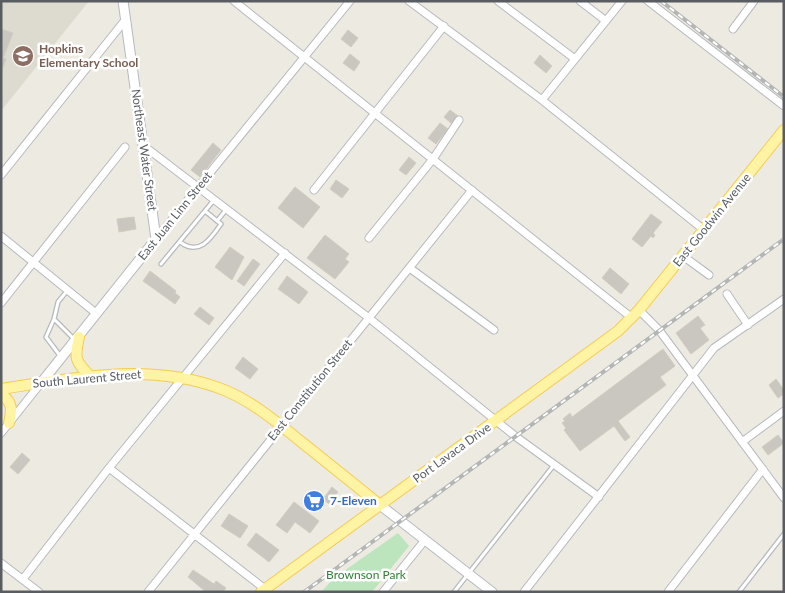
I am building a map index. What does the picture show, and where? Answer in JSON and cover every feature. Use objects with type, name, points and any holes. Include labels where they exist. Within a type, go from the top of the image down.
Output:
[{"type":"main road","name":"East Goodwin Avenue","points":[[639,310],[784,130]]},
{"type":"main road","name":"Port Lavaca Drive","points":[[263,590],[590,353],[639,310]]},
{"type":"main road","points":[[77,339],[75,357],[81,367],[91,377]]},
{"type":"main road","name":"South Laurent Street","points":[[1,389],[91,377],[152,374],[185,378],[220,388],[246,401],[281,425],[380,505]]},
{"type":"main road","points":[[1,394],[8,398],[12,408],[9,422]]},
{"type":"street","name":"Northeast Water Street","points":[[124,1],[156,239]]},
{"type":"street","points":[[234,1],[632,318]]},
{"type":"street","name":"East Juan Linn Street","points":[[1,433],[350,1]]},
{"type":"street","points":[[409,1],[542,100],[704,230]]},
{"type":"street","points":[[498,1],[575,59]]},
{"type":"street","points":[[580,1],[606,21]]},
{"type":"street","points":[[542,100],[622,1]]},
{"type":"street","points":[[648,1],[784,106]]},
{"type":"street","points":[[733,29],[754,1]]},
{"type":"street","points":[[1,174],[126,19]]},
{"type":"street","points":[[314,190],[444,26]]},
{"type":"street","points":[[369,238],[433,159],[459,120]]},
{"type":"street","points":[[144,146],[285,253],[496,420],[599,497]]},
{"type":"street","points":[[1,302],[124,147]]},
{"type":"street","name":"East Constitution Street","points":[[148,592],[472,190]]},
{"type":"street","points":[[1,236],[97,314]]},
{"type":"street","points":[[23,579],[109,468],[185,378],[285,253]]},
{"type":"street","points":[[683,256],[709,275]]},
{"type":"street","points":[[411,268],[494,330]]},
{"type":"street","points":[[727,294],[748,325]]},
{"type":"street","points":[[524,592],[714,348],[784,299]]},
{"type":"street","points":[[639,310],[659,330],[784,498]]},
{"type":"street","points":[[742,442],[784,411]]},
{"type":"street","points":[[109,468],[263,590]]},
{"type":"street","points":[[668,592],[763,469]]},
{"type":"street","points":[[380,505],[492,592]]},
{"type":"street","points":[[383,592],[425,540]]},
{"type":"street","points":[[1,562],[39,592]]},
{"type":"lane","points":[[162,264],[214,200]]},
{"type":"lane","points":[[217,221],[226,209]]},
{"type":"lane","points":[[180,242],[189,248],[200,248],[210,240],[221,224],[205,211]]},
{"type":"lane","points":[[61,358],[46,338],[54,319],[58,302],[68,290]]},
{"type":"lane","points":[[54,319],[77,339]]},
{"type":"lane","points":[[454,592],[554,464]]},
{"type":"lane","points":[[739,592],[784,534]]},
{"type":"shaded area","name":"Hopkins Elementary School","points":[[1,1],[89,1],[1,111]]},
{"type":"green space","name":"Brownson Park","points":[[398,533],[409,546],[372,592],[321,592],[334,578]]},
{"type":"building","points":[[1,29],[13,33],[3,58],[6,59],[1,73]]},
{"type":"building","points":[[348,30],[358,38],[351,47],[341,39]]},
{"type":"building","points":[[350,54],[360,62],[354,71],[343,63]]},
{"type":"building","points":[[540,55],[552,66],[546,73],[534,63]]},
{"type":"building","points":[[450,110],[458,116],[452,124],[444,117]]},
{"type":"building","points":[[440,123],[448,129],[436,144],[428,138]]},
{"type":"building","points":[[213,143],[221,150],[200,177],[191,170]]},
{"type":"building","points":[[409,157],[416,163],[406,175],[399,170]]},
{"type":"building","points":[[336,180],[349,189],[342,198],[330,189]]},
{"type":"building","points":[[295,187],[320,207],[303,228],[278,208]]},
{"type":"building","points":[[651,214],[662,222],[653,233],[655,235],[653,238],[651,236],[642,247],[632,239]]},
{"type":"building","points":[[134,217],[136,229],[119,232],[117,219]]},
{"type":"building","points":[[325,235],[349,254],[345,259],[349,262],[335,279],[307,258]]},
{"type":"building","points":[[230,247],[244,257],[232,280],[215,267]]},
{"type":"building","points":[[253,259],[260,264],[244,286],[237,281]]},
{"type":"building","points":[[610,268],[629,284],[621,294],[602,278]]},
{"type":"building","points":[[150,271],[176,291],[175,293],[180,297],[175,304],[143,281]]},
{"type":"building","points":[[287,276],[308,292],[299,304],[278,289]]},
{"type":"building","points":[[200,307],[214,318],[209,325],[194,314]]},
{"type":"building","points":[[698,316],[705,325],[700,328],[709,340],[691,354],[676,333]]},
{"type":"building","points":[[663,349],[675,366],[660,377],[666,385],[618,421],[630,437],[625,441],[614,426],[580,451],[564,430],[566,428],[562,423],[565,421],[563,419],[570,413],[572,417]]},
{"type":"building","points":[[243,357],[258,369],[250,379],[235,368]]},
{"type":"building","points":[[776,379],[784,390],[784,394],[778,398],[769,385]]},
{"type":"building","points":[[778,435],[784,443],[768,455],[762,447]]},
{"type":"building","points":[[22,453],[30,460],[18,474],[10,467]]},
{"type":"building","points":[[332,487],[338,492],[329,504],[323,499]]},
{"type":"building","name":"7-Eleven","points":[[309,491],[325,503],[320,511],[303,500]]},
{"type":"building","points":[[294,502],[319,521],[310,533],[295,522],[287,533],[276,525]]},
{"type":"building","points":[[229,514],[248,526],[240,538],[221,526]]},
{"type":"building","points":[[256,533],[279,550],[269,562],[247,545]]},
{"type":"building","points":[[193,570],[214,584],[216,581],[226,588],[223,592],[206,592],[188,577]]},
{"type":"railway","points":[[661,1],[784,97]]},
{"type":"railway","points":[[304,592],[784,239]]},
{"type":"place","name":"Hopkins Elementary School","points":[[23,56]]},
{"type":"place","name":"7-Eleven","points":[[314,501]]}]
